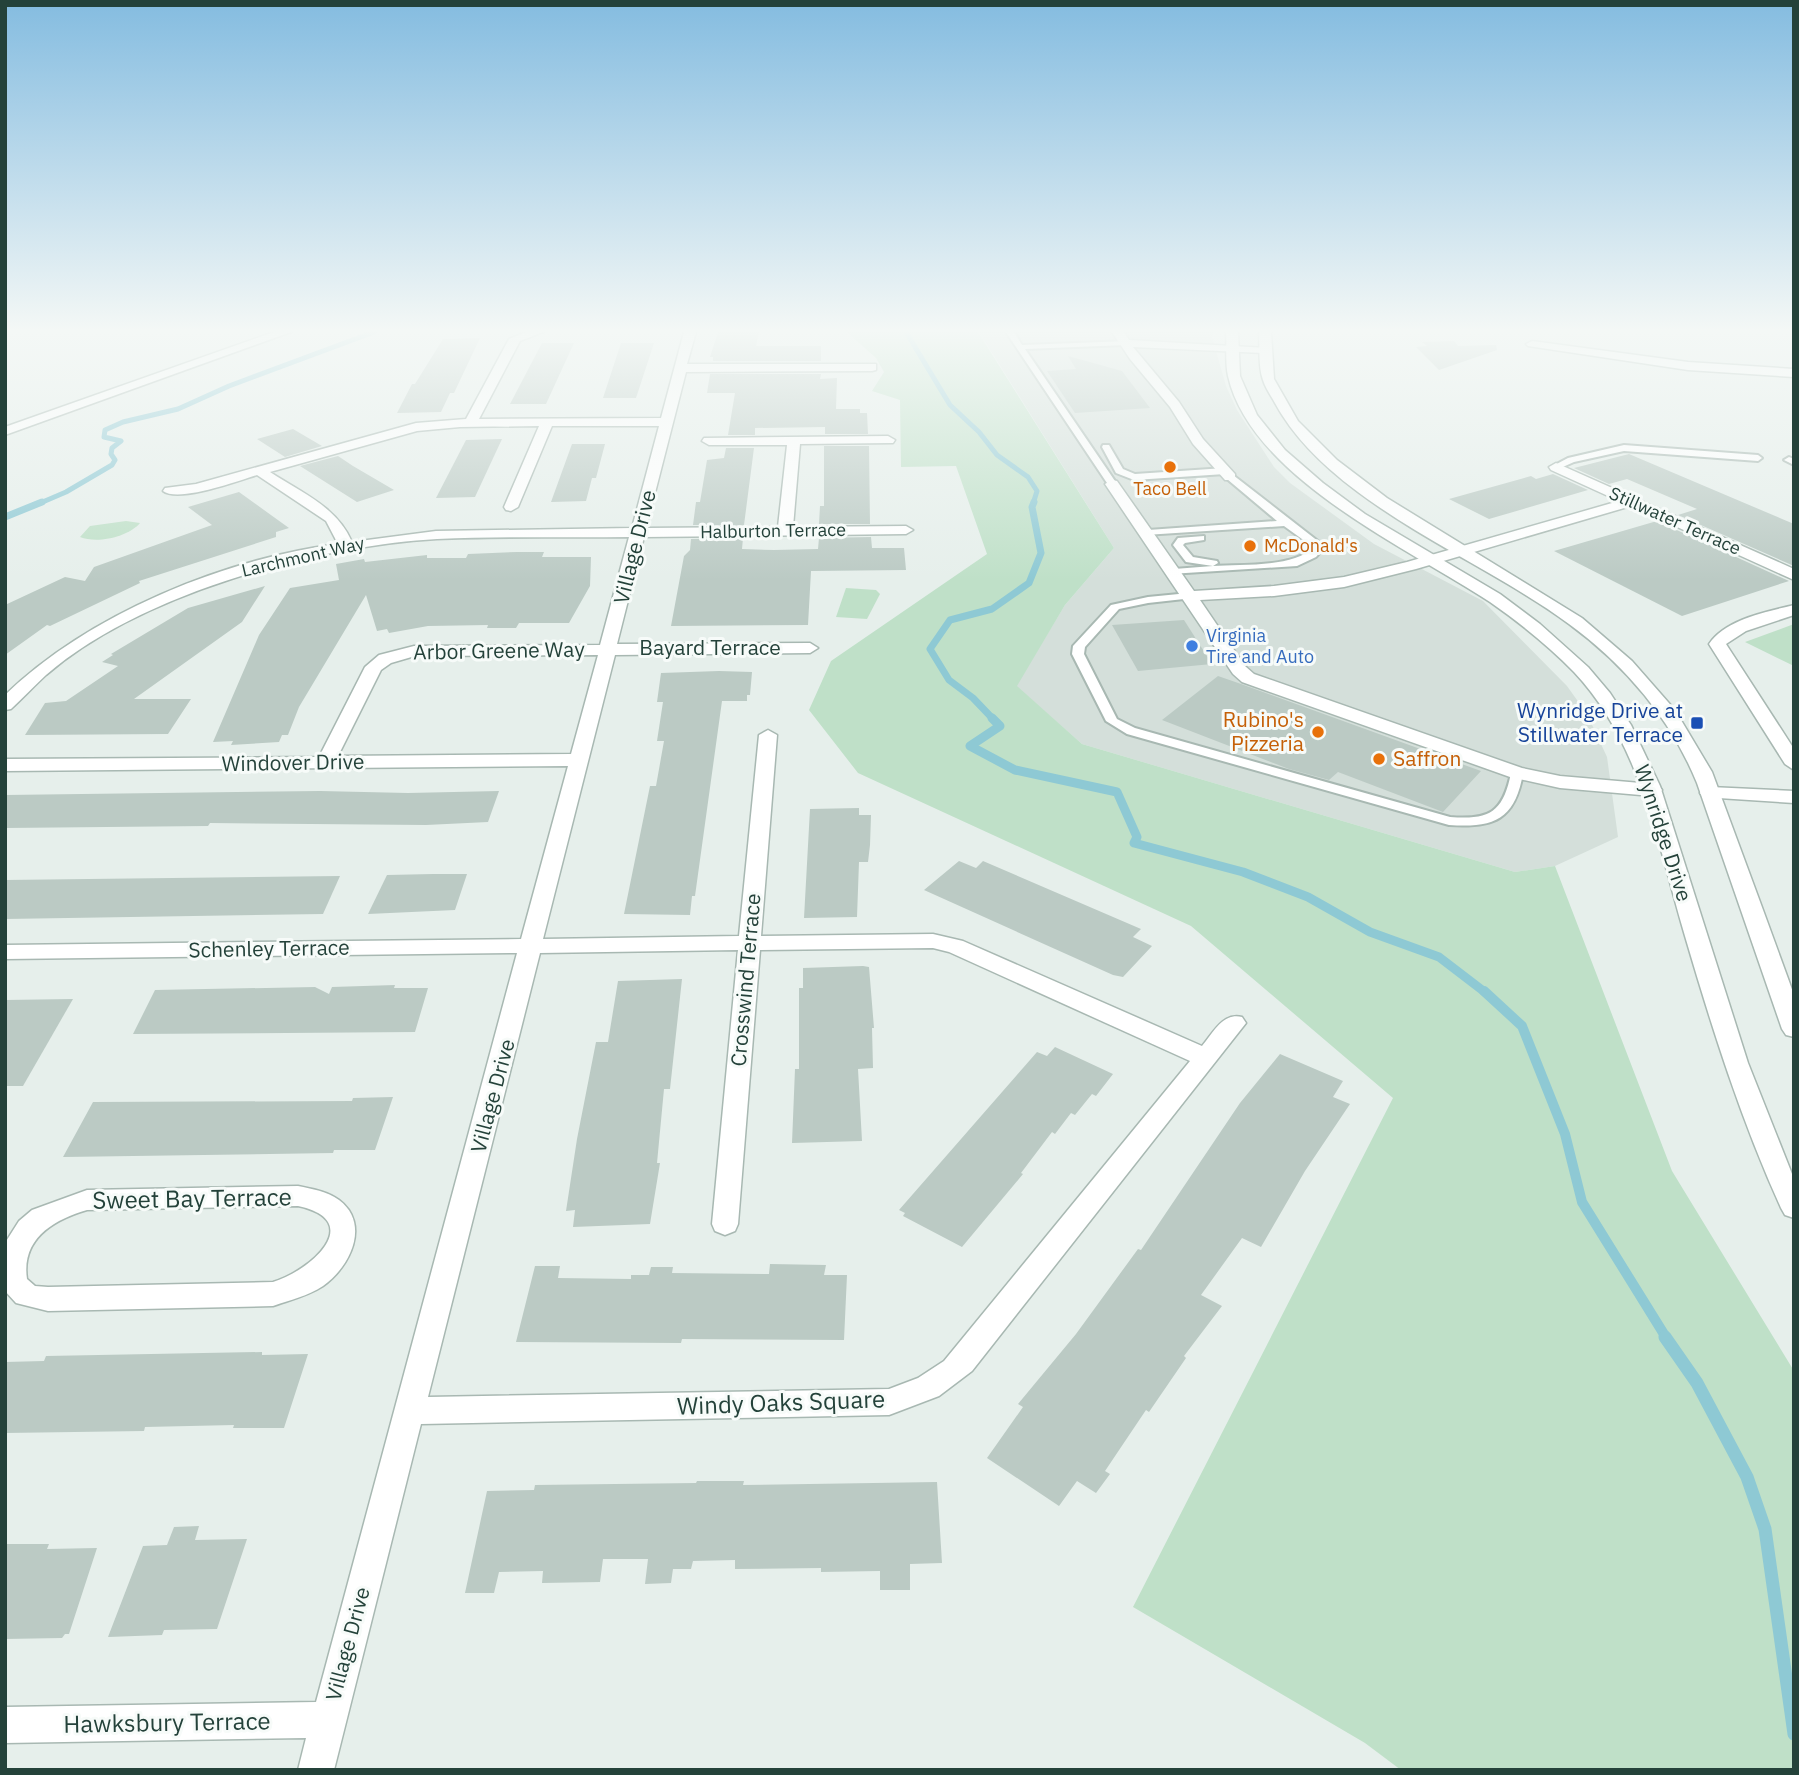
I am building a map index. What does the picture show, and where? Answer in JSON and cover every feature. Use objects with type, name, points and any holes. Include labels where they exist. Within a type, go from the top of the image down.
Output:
[{"type":"street","points":[[5,431],[51,415]]},
{"type":"street","points":[[470,423],[474,415]]},
{"type":"street","name":"Village Drive","points":[[316,1770],[669,415]]},
{"type":"street","points":[[1181,415],[1198,441],[1227,474]]},
{"type":"street","name":"Wynridge Drive","points":[[1253,415],[1276,446],[1300,470],[1356,514],[1506,606],[1556,645],[1612,706],[1631,738],[1652,790],[1748,1103],[1794,1208]]},
{"type":"street","points":[[1288,415],[1334,465],[1382,502],[1541,596],[1575,620],[1619,657],[1671,717],[1693,751],[1710,793],[1794,1030]]},
{"type":"street","points":[[170,491],[197,488],[396,432],[436,425],[667,422]]},
{"type":"street","points":[[511,507],[547,423]]},
{"type":"street","points":[[709,441],[888,440]]},
{"type":"street","points":[[785,531],[794,441]]},
{"type":"street","name":"Stillwater Terrace","points":[[1556,467],[1794,575]]},
{"type":"street","points":[[260,471],[331,518],[338,526],[346,545]]},
{"type":"street","points":[[1112,484],[1148,533],[1239,670],[1248,678],[1517,773],[1560,782],[1652,790]]},
{"type":"street","points":[[1189,596],[1316,587],[1430,560],[1631,502]]},
{"type":"street","name":"Halburton Terrace","points":[[639,532],[906,530]]},
{"type":"street","name":"Larchmont Way","points":[[5,705],[40,671],[70,649],[134,612],[171,595],[240,570],[346,545],[436,535],[639,532]]},
{"type":"street","points":[[1794,610],[1730,631],[1720,636],[1717,644],[1794,764]]},
{"type":"street","name":"Bayard Terrace","points":[[609,649],[810,648]]},
{"type":"street","name":"Arbor Greene Way","points":[[326,762],[374,667],[385,659],[414,651],[609,649]]},
{"type":"street","name":"Crosswind Terrace","points":[[725,1224],[768,735]]},
{"type":"street","name":"Windover Drive","points":[[5,765],[580,760]]},
{"type":"street","points":[[1710,793],[1794,797]]},
{"type":"street","points":[[532,945],[916,940],[955,946],[1204,1057]]},
{"type":"street","name":"Schenley Terrace","points":[[5,952],[532,945]]},
{"type":"street","name":"Windy Oaks Square","points":[[410,1411],[889,1402],[923,1392],[951,1374],[962,1362],[1204,1057],[1234,1023]]},
{"type":"street","name":"Sweet Bay Terrace","points":[[298,1196],[315,1198],[332,1206],[343,1223],[343,1239],[334,1258],[298,1286],[273,1294],[48,1299],[25,1295],[10,1284],[5,1268],[8,1249],[37,1221],[62,1207],[87,1200],[298,1196]]},
{"type":"street","name":"Hawksbury Terrace","points":[[5,1726],[328,1720]]},
{"type":"lane","points":[[1064,415],[1077,429],[1112,484]]},
{"type":"lane","points":[[1106,447],[1119,471],[1134,477],[1227,474],[1319,547],[1312,555],[1297,563],[1174,572]]},
{"type":"lane","points":[[1556,467],[1604,451],[1624,448],[1758,458]]},
{"type":"lane","points":[[1148,533],[1286,523]]},
{"type":"lane","points":[[1296,530],[1188,538],[1178,545],[1184,555],[1201,563],[1312,555]]},
{"type":"lane","points":[[1189,596],[1115,607],[1079,646],[1078,654],[1112,721],[1130,732],[1448,821],[1489,821],[1500,814],[1515,788],[1517,773]]},
{"type":"shaded area","points":[[1031,415],[1240,415],[1274,467],[1290,483],[1374,544],[1483,601],[1567,686],[1587,714],[1607,757],[1618,837],[1555,866],[1515,872],[1082,744],[1016,686],[1065,605],[1114,548]]},
{"type":"green space","points":[[900,415],[1030,415],[1114,548],[1065,605],[1017,686],[1082,744],[1515,872],[1555,866],[1672,1171],[1794,1371],[1794,1770],[1401,1770],[1365,1743],[1133,1607],[1393,1098],[1191,926],[858,773],[809,710],[831,661],[987,554],[956,466],[901,467]]},
{"type":"green space","points":[[126,521],[140,523],[128,532],[112,538],[95,540],[80,537],[90,526]]},
{"type":"green space","points":[[846,588],[876,590],[880,594],[867,619],[836,617]]},
{"type":"green space","points":[[1794,624],[1794,666],[1745,642]]},
{"type":"building","points":[[731,415],[867,415],[868,434],[825,434],[825,427],[755,428],[755,435],[728,435]]},
{"type":"building","points":[[293,429],[322,446],[285,457],[257,439]]},
{"type":"building","points":[[502,439],[475,497],[436,498],[466,440]]},
{"type":"building","points":[[572,444],[605,444],[596,478],[592,478],[586,501],[551,502]]},
{"type":"building","points":[[824,446],[869,446],[870,524],[819,524],[820,506],[824,506]]},
{"type":"building","points":[[726,448],[754,448],[744,525],[693,525],[707,460],[724,458]]},
{"type":"building","points":[[1629,454],[1794,524],[1794,566],[1678,515],[1697,509],[1627,479],[1609,484],[1574,468]]},
{"type":"building","points":[[338,456],[394,490],[357,502],[300,466]]},
{"type":"building","points":[[1553,474],[1588,490],[1489,519],[1449,499],[1531,476],[1536,479]]},
{"type":"building","points":[[239,492],[289,528],[276,532],[276,537],[139,581],[140,583],[50,626],[47,625],[5,655],[5,605],[65,577],[85,581],[94,567],[212,525],[188,507]]},
{"type":"building","points":[[1657,521],[1789,581],[1682,616],[1554,551]]},
{"type":"building","points":[[871,537],[872,548],[904,548],[906,570],[811,571],[808,625],[671,626],[684,556],[690,550],[691,539],[743,538],[742,549],[774,550],[818,549],[819,538]]},
{"type":"building","points":[[544,552],[542,557],[591,557],[590,586],[569,623],[519,623],[516,628],[487,628],[488,625],[428,626],[389,633],[387,629],[377,631],[366,595],[299,707],[288,735],[282,735],[279,742],[231,745],[233,741],[213,742],[259,635],[290,588],[339,580],[336,564],[364,559],[365,562],[427,555],[427,558],[466,558],[468,554]]},
{"type":"building","points":[[265,586],[242,622],[134,699],[191,699],[168,734],[25,735],[45,703],[66,701],[118,666],[102,662],[113,655],[111,654],[188,608]]},
{"type":"building","points":[[1184,620],[1212,664],[1138,671],[1112,625]]},
{"type":"building","points":[[752,672],[750,695],[747,695],[747,701],[722,701],[695,896],[692,896],[690,915],[624,914],[650,786],[656,786],[664,741],[657,741],[663,702],[657,702],[661,673]]},
{"type":"building","points":[[1218,676],[1481,771],[1443,812],[1338,772],[1329,780],[1289,769],[1162,720]]},
{"type":"building","points":[[499,791],[488,822],[426,825],[210,823],[208,826],[5,828],[5,795]]},
{"type":"building","points":[[859,808],[859,815],[871,815],[868,862],[859,862],[857,917],[804,918],[810,809]]},
{"type":"building","points":[[959,861],[976,868],[983,861],[1141,929],[1133,937],[1152,946],[1123,977],[1113,975],[924,890]]},
{"type":"building","points":[[467,874],[455,910],[368,914],[387,875]]},
{"type":"building","points":[[340,876],[323,914],[5,919],[5,880]]},
{"type":"building","points":[[869,967],[874,1028],[873,1068],[858,1069],[862,1141],[792,1143],[795,1069],[799,1069],[799,988],[803,988],[803,968]]},
{"type":"building","points":[[682,979],[670,1089],[664,1089],[657,1163],[660,1163],[650,1224],[573,1227],[575,1210],[566,1211],[577,1139],[596,1042],[608,1042],[618,981]]},
{"type":"building","points":[[395,985],[394,988],[428,988],[415,1032],[133,1034],[155,990],[315,987],[329,994],[332,987]]},
{"type":"building","points":[[73,999],[23,1086],[5,1086],[5,1000]]},
{"type":"building","points":[[1055,1047],[1113,1074],[1096,1096],[1092,1094],[1075,1115],[1071,1113],[1055,1134],[1052,1132],[1021,1173],[1023,1174],[962,1247],[903,1216],[905,1213],[899,1210],[1037,1052],[1047,1056]]},
{"type":"building","points":[[1280,1054],[1343,1081],[1333,1097],[1350,1104],[1305,1171],[1261,1247],[1242,1238],[1201,1295],[1222,1306],[1105,1471],[1110,1474],[1096,1493],[1077,1481],[1059,1506],[987,1458],[1023,1407],[1018,1404],[1076,1334],[1138,1249],[1141,1250],[1240,1103]]},
{"type":"building","points":[[393,1097],[375,1150],[63,1157],[93,1102],[352,1101],[353,1098]]},
{"type":"building","points":[[770,1264],[826,1265],[824,1275],[847,1275],[844,1340],[516,1342],[535,1266],[560,1266],[558,1278],[631,1279],[631,1275],[649,1275],[651,1267],[673,1267],[672,1273],[769,1274]]},
{"type":"building","points":[[262,1352],[262,1355],[308,1354],[284,1428],[233,1428],[234,1425],[145,1427],[144,1431],[5,1433],[5,1362],[44,1361],[46,1356]]},
{"type":"building","points":[[744,1481],[743,1485],[937,1482],[942,1563],[910,1564],[910,1590],[880,1590],[880,1571],[821,1572],[821,1568],[735,1569],[735,1560],[693,1561],[691,1569],[673,1569],[671,1583],[645,1584],[648,1559],[603,1559],[600,1582],[542,1583],[543,1571],[499,1572],[494,1593],[465,1593],[487,1491],[534,1490],[535,1485]]},
{"type":"building","points":[[199,1526],[195,1540],[247,1539],[217,1629],[164,1630],[162,1635],[108,1637],[143,1546],[167,1545],[174,1527]]},
{"type":"building","points":[[5,1544],[49,1544],[47,1549],[97,1548],[69,1634],[62,1638],[5,1639]]},
{"type":"waterway","points":[[38,504],[66,492],[112,465],[115,460],[111,454],[112,448],[121,441],[104,437],[105,430],[123,422],[153,415]]},
{"type":"waterway","points":[[961,415],[979,432],[997,455],[1028,477],[1037,491],[1033,504]]},
{"type":"waterway","points":[[5,517],[42,502]]},
{"type":"waterway","points":[[994,720],[973,698],[949,680],[930,649],[950,620],[992,609],[1029,583],[1041,553],[1032,507],[1034,502]]},
{"type":"waterway","points":[[994,720],[1000,726],[970,746],[1015,770],[1117,792],[1137,837],[1134,843],[1243,872],[1308,897],[1370,932],[1439,957],[1486,993]]},
{"type":"waterway","points":[[1484,991],[1522,1026],[1565,1134],[1582,1202],[1667,1339]]},
{"type":"waterway","points":[[1665,1337],[1697,1383],[1747,1477],[1765,1529],[1794,1734]]},
{"type":"place","name":"Taco Bell","points":[[1170,467]]},
{"type":"place","name":"McDonald's","points":[[1250,546]]},
{"type":"place","name":"Virginia Tire and Auto","points":[[1192,646]]},
{"type":"place","name":"Wynridge Drive at Stillwater Terrace","points":[[1697,723]]},
{"type":"place","name":"Rubino's Pizzeria","points":[[1318,732]]},
{"type":"place","name":"Saffron","points":[[1379,759]]}]
